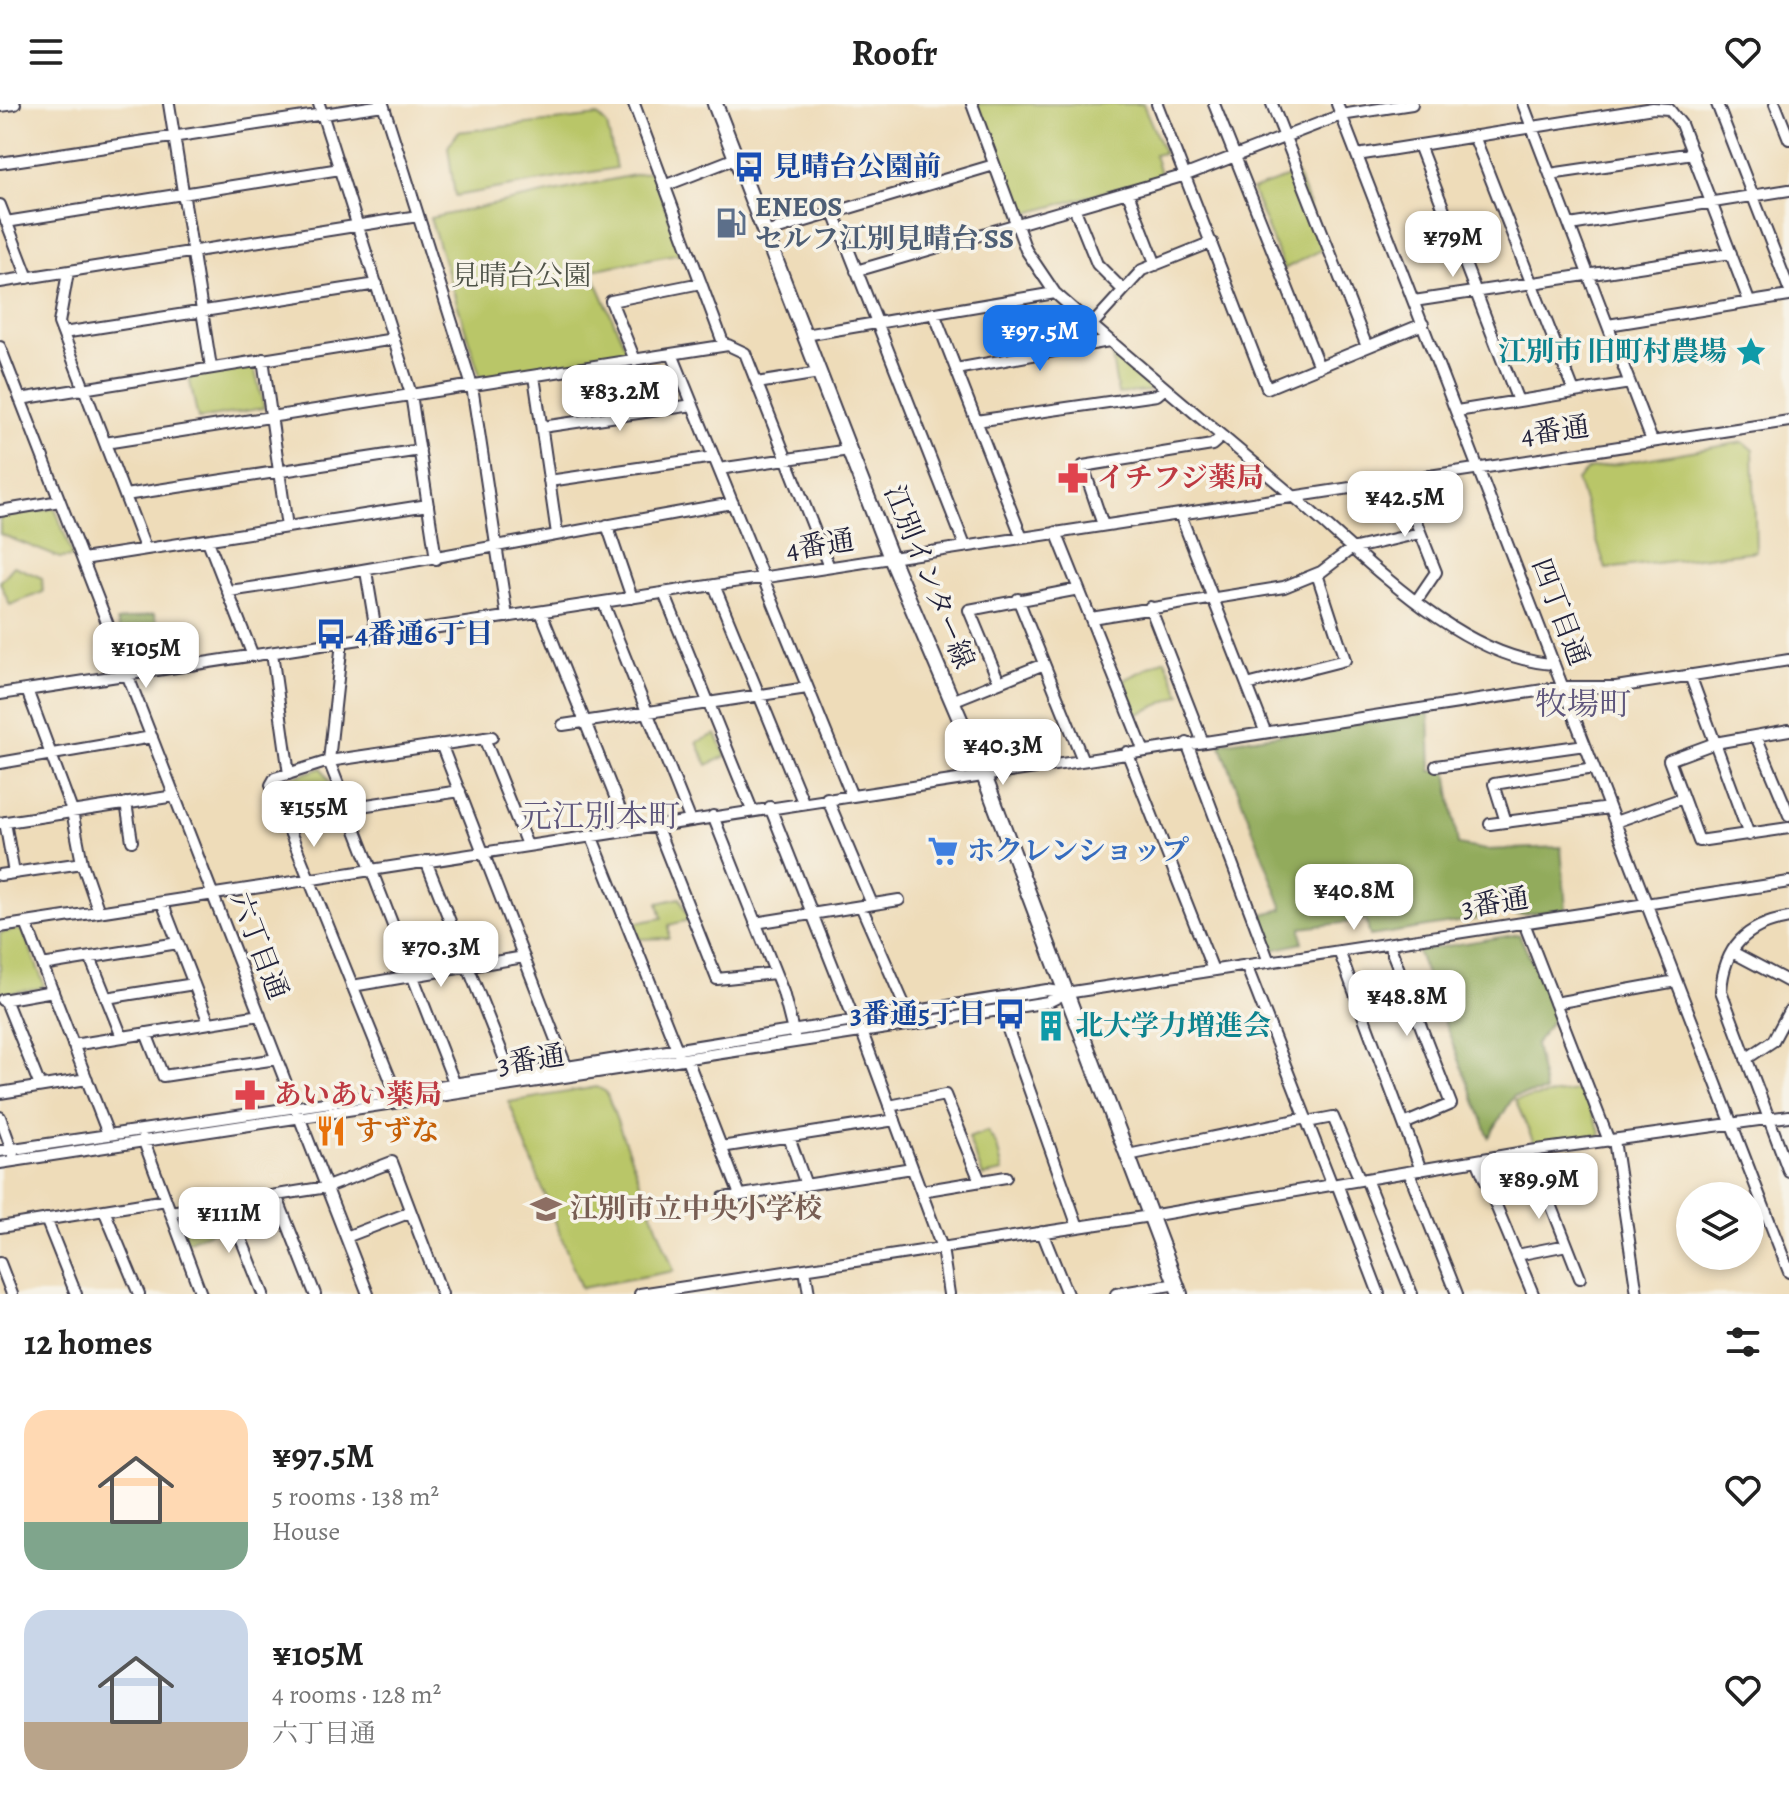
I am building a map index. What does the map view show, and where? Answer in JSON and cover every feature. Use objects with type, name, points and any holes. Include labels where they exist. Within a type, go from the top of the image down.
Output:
[{"type":"main road","name":"江別インター線","points":[[715,104],[891,558],[983,773],[1178,1289]]},
{"type":"street","points":[[0,106],[15,104]]},
{"type":"street","points":[[169,104],[195,251],[211,367]]},
{"type":"street","points":[[634,104],[724,345]]},
{"type":"street","points":[[972,104],[1026,250],[1055,293],[1220,438],[1292,495],[1351,549],[1417,600],[1493,650],[1526,662],[1554,664]]},
{"type":"street","points":[[1157,104],[1267,388],[1423,324]]},
{"type":"street","points":[[1214,104],[1319,367]]},
{"type":"street","points":[[1272,104],[1367,347]]},
{"type":"street","name":"四丁目通","points":[[1337,104],[1789,1272]]},
{"type":"street","points":[[856,271],[1186,175],[1341,115],[1406,104]]},
{"type":"street","points":[[1523,104],[1652,441]]},
{"type":"street","points":[[1717,104],[1789,289]]},
{"type":"street","points":[[1775,104],[1789,139]]},
{"type":"street","points":[[0,163],[175,136],[321,109],[383,105],[472,386],[507,617]]},
{"type":"street","points":[[1357,155],[1653,108],[1669,109],[1681,124],[1749,301]]},
{"type":"street","points":[[321,109],[411,394],[436,559]]},
{"type":"street","points":[[1474,136],[1574,392]]},
{"type":"street","points":[[1419,145],[1518,401]]},
{"type":"street","points":[[1550,174],[1693,153]]},
{"type":"street","points":[[664,186],[736,158]]},
{"type":"street","points":[[765,233],[994,165]]},
{"type":"street","points":[[6,222],[340,169]]},
{"type":"street","points":[[1570,225],[1789,190]]},
{"type":"street","points":[[1128,193],[1156,265]]},
{"type":"street","points":[[0,205],[28,278]]},
{"type":"street","points":[[1074,207],[1097,264],[1123,290]]},
{"type":"street","points":[[834,213],[965,546]]},
{"type":"street","points":[[0,282],[418,216]]},
{"type":"street","points":[[1091,326],[1142,270],[1212,242]]},
{"type":"street","points":[[1414,301],[1731,253]]},
{"type":"street","points":[[68,272],[59,323],[145,548]]},
{"type":"street","points":[[635,360],[611,301],[701,283]]},
{"type":"street","points":[[63,333],[377,284]]},
{"type":"street","points":[[805,335],[1055,293]]},
{"type":"street","points":[[1608,325],[1789,296]]},
{"type":"street","points":[[934,313],[1022,538]]},
{"type":"street","points":[[20,399],[394,339]]},
{"type":"street","points":[[956,369],[1109,341]]},
{"type":"street","points":[[105,443],[724,345],[745,353],[829,567]]},
{"type":"street","name":"六丁目通","points":[[0,347],[4,366],[83,559],[368,1294]]},
{"type":"street","points":[[672,354],[851,794]]},
{"type":"street","points":[[263,359],[287,527]]},
{"type":"street","points":[[757,383],[819,373]]},
{"type":"street","points":[[534,376],[557,534]]},
{"type":"street","points":[[1457,411],[1630,383]]},
{"type":"street","points":[[976,421],[1157,395],[1164,389]]},
{"type":"street","points":[[542,427],[693,405]]},
{"type":"street","name":"4番通","points":[[0,694],[1789,421]]},
{"type":"street","points":[[1103,525],[1083,466],[1212,445],[1220,438]]},
{"type":"street","points":[[125,495],[420,450]]},
{"type":"street","points":[[719,469],[849,450]]},
{"type":"street","points":[[549,481],[714,457]]},
{"type":"street","points":[[1399,479],[1436,572],[1417,600]]},
{"type":"street","points":[[0,511],[60,501]]},
{"type":"street","points":[[229,591],[436,559],[496,544],[733,503]]},
{"type":"street","points":[[83,559],[428,505]]},
{"type":"street","points":[[1180,514],[1265,731]]},
{"type":"street","points":[[607,525],[632,598]]},
{"type":"street","points":[[1056,532],[1143,749]]},
{"type":"street","points":[[1091,618],[1212,596],[1284,587],[1317,574],[1351,549],[1420,533]]},
{"type":"street","points":[[208,541],[253,656]]},
{"type":"street","points":[[366,571],[377,637]]},
{"type":"street","points":[[1247,685],[1345,660],[1317,574]]},
{"type":"street","points":[[714,585],[803,802]]},
{"type":"street","points":[[999,682],[969,610],[1079,589]]},
{"type":"street","points":[[664,593],[752,810]]},
{"type":"street","points":[[1018,599],[1082,758]]},
{"type":"street","points":[[603,602],[690,819]]},
{"type":"street","points":[[1150,607],[1202,740]]},
{"type":"street","points":[[541,612],[628,829]]},
{"type":"street","points":[[342,642],[329,761],[459,1095]]},
{"type":"street","points":[[272,653],[289,774]]},
{"type":"street","points":[[0,927],[1202,740],[1563,687],[1616,687],[1789,660]]},
{"type":"street","points":[[952,701],[1044,664]]},
{"type":"street","points":[[1690,675],[1749,835]]},
{"type":"street","points":[[563,725],[807,688]]},
{"type":"street","points":[[27,690],[72,811],[82,863],[99,912]]},
{"type":"street","points":[[1789,730],[1715,743],[1669,760],[1699,841],[1789,828]]},
{"type":"street","points":[[1756,736],[1789,815]]},
{"type":"street","points":[[0,763],[152,737]]},
{"type":"street","points":[[399,1104],[271,785],[275,778],[329,761],[488,737],[527,845]]},
{"type":"street","points":[[1187,743],[1269,962]]},
{"type":"street","points":[[441,744],[570,1079]]},
{"type":"street","points":[[1436,766],[1585,745]]},
{"type":"street","points":[[1127,752],[1213,970]]},
{"type":"street","points":[[1506,822],[1494,784],[1594,768]]},
{"type":"street","points":[[347,808],[460,791]]},
{"type":"street","points":[[14,873],[3,822],[175,796]]},
{"type":"street","points":[[827,798],[913,1024]]},
{"type":"street","points":[[1615,822],[1683,798]]},
{"type":"street","points":[[126,803],[132,841]]},
{"type":"street","points":[[770,807],[855,1022]]},
{"type":"street","points":[[1490,824],[1609,808]]},
{"type":"street","points":[[713,816],[775,973],[795,1043]]},
{"type":"street","points":[[656,825],[717,979],[775,973]]},
{"type":"street","points":[[591,835],[676,1047],[740,1195]]},
{"type":"street","points":[[426,861],[511,1075]]},
{"type":"street","points":[[0,875],[82,863]]},
{"type":"street","name":"3番通","points":[[0,1163],[570,1079],[1048,1002],[1066,993],[1789,882]]},
{"type":"street","points":[[755,923],[899,900]]},
{"type":"street","points":[[162,902],[209,1023]]},
{"type":"street","points":[[1789,918],[1761,922],[1744,934],[1722,973],[1721,991],[1789,1172]]},
{"type":"street","points":[[26,923],[108,1134]]},
{"type":"street","points":[[1524,923],[1611,1141],[1637,1294]]},
{"type":"street","points":[[42,965],[178,943]]},
{"type":"street","points":[[1389,944],[1451,1104],[1404,1124]]},
{"type":"street","points":[[1339,951],[1421,1170]]},
{"type":"street","points":[[1734,953],[1789,982]]},
{"type":"street","points":[[90,957],[122,1037]]},
{"type":"street","points":[[352,986],[524,957]]},
{"type":"street","points":[[1246,965],[1306,1120],[1379,1294]]},
{"type":"street","points":[[1555,1003],[1676,981]]},
{"type":"street","points":[[106,998],[194,984]]},
{"type":"street","name":"3番通","points":[[0,1151],[567,1067],[676,1047],[855,1022],[1047,990],[1066,993]]},
{"type":"street","points":[[40,1086],[3,999],[53,991]]},
{"type":"street","points":[[1001,1010],[1078,1227]]},
{"type":"street","points":[[1746,1059],[1773,1041],[1789,1011]]},
{"type":"street","points":[[73,1045],[260,1015]]},
{"type":"street","points":[[862,1032],[942,1248],[949,1294]]},
{"type":"street","points":[[146,1033],[163,1076],[277,1059]]},
{"type":"street","points":[[0,1093],[87,1079]]},
{"type":"street","points":[[889,1106],[945,1095],[980,1181]]},
{"type":"street","points":[[640,1294],[1150,1216],[1530,1151],[1789,1116]]},
{"type":"street","points":[[0,1117],[16,1161]]},
{"type":"street","points":[[1128,1155],[1333,1117],[1412,1294]]},
{"type":"street","points":[[721,1147],[895,1120]]},
{"type":"street","points":[[139,1130],[201,1294]]},
{"type":"street","points":[[789,1137],[806,1185]]},
{"type":"street","points":[[1530,1151],[1580,1278]]},
{"type":"street","points":[[1477,1160],[1533,1294]]},
{"type":"street","points":[[170,1212],[327,1187],[392,1162],[442,1294]]},
{"type":"street","points":[[723,1198],[912,1168]]},
{"type":"street","points":[[1409,1172],[1457,1294]]},
{"type":"street","points":[[921,1191],[1006,1177]]},
{"type":"street","points":[[276,1195],[315,1294]]},
{"type":"street","points":[[0,1227],[166,1200]]},
{"type":"street","points":[[227,1203],[263,1294]]},
{"type":"street","points":[[104,1210],[139,1294]]},
{"type":"street","points":[[346,1237],[411,1212]]},
{"type":"street","points":[[46,1219],[76,1294]]},
{"type":"street","points":[[1042,1232],[1067,1294]]},
{"type":"street","points":[[1517,1255],[1567,1245]]},
{"type":"street","points":[[0,1263],[12,1294]]},
{"type":"street","points":[[805,1269],[809,1294]]},
{"type":"street","points":[[1116,1294],[1178,1289]]},
{"type":"green space","points":[[977,104],[1143,104],[1164,153],[1154,155],[1161,176],[1018,216]]},
{"type":"green space","points":[[598,116],[607,125],[616,168],[455,196],[448,147],[458,132]]},
{"type":"green space","name":"見晴台公園","points":[[653,171],[681,253],[591,270],[626,349],[624,354],[481,379],[430,218]]},
{"type":"green space","points":[[1297,174],[1325,248],[1284,269],[1252,190]]},
{"type":"green space","points":[[1111,352],[1121,357],[1153,386],[1148,391],[1118,394]]},
{"type":"green space","points":[[254,367],[264,408],[198,419],[189,377]]},
{"type":"green space","points":[[1743,442],[1753,450],[1756,551],[1606,569],[1577,480],[1588,469]]},
{"type":"green space","points":[[55,508],[73,557],[60,558],[0,534],[0,517]]},
{"type":"green space","points":[[14,566],[42,578],[43,592],[10,605],[0,582]]},
{"type":"green space","points":[[154,614],[161,632],[123,641],[117,621]]},
{"type":"green space","points":[[1165,659],[1181,695],[1136,715],[1124,680]]},
{"type":"green space","points":[[1429,713],[1431,771],[1447,771],[1458,845],[1486,850],[1561,847],[1566,909],[1516,915],[1511,895],[1473,900],[1477,919],[1370,936],[1366,920],[1301,928],[1302,943],[1269,951],[1256,916],[1283,909],[1220,743]]},
{"type":"green space","points":[[716,734],[726,756],[707,765],[697,742]]},
{"type":"green space","points":[[322,768],[335,793],[288,814],[278,786],[281,781]]},
{"type":"green space","points":[[611,798],[619,818],[616,824],[593,827],[585,808]]},
{"type":"green space","points":[[680,898],[689,920],[669,925],[669,938],[639,939],[635,923],[662,918],[658,903]]},
{"type":"green space","points":[[19,929],[24,933],[44,984],[41,988],[0,994],[0,933]]},
{"type":"green space","points":[[1519,934],[1556,1015],[1535,1045],[1545,1092],[1514,1096],[1489,1137],[1417,951]]},
{"type":"green space","points":[[450,941],[458,962],[456,965],[419,972],[407,948]]},
{"type":"green space","points":[[597,1087],[606,1092],[674,1271],[581,1288],[509,1102]]},
{"type":"green space","points":[[1582,1090],[1601,1133],[1597,1138],[1535,1145],[1515,1100]]},
{"type":"green space","points":[[987,1131],[997,1146],[1003,1172],[983,1176],[968,1138]]},
{"type":"green space","points":[[222,1207],[231,1223],[187,1242],[178,1217],[180,1215]]},
{"type":"place","name":"見晴台公園前","points":[[749,167]]},
{"type":"place","name":"ENEOS セルフ江別見晴台 SS","points":[[731,223]]},
{"type":"place","name":"江別市 旧町村農場","points":[[1751,352]]},
{"type":"place","name":"イチフジ薬局","points":[[1073,478]]},
{"type":"place","name":"4番通6丁目","points":[[331,634]]},
{"type":"place","name":"ホクレンショップ","points":[[943,851]]},
{"type":"place","name":"3番通5丁目","points":[[1010,1014]]},
{"type":"place","name":"北大学力増進会","points":[[1051,1026]]},
{"type":"place","name":"あいあい薬局","points":[[250,1095]]},
{"type":"place","name":"すずな","points":[[331,1131]]},
{"type":"place","name":"江別市立中央小学校","points":[[546,1209]]},
{"type":"district","name":"牧場町","points":[[1583,704]]},
{"type":"district","name":"元江別本町","points":[[600,816]]}]
